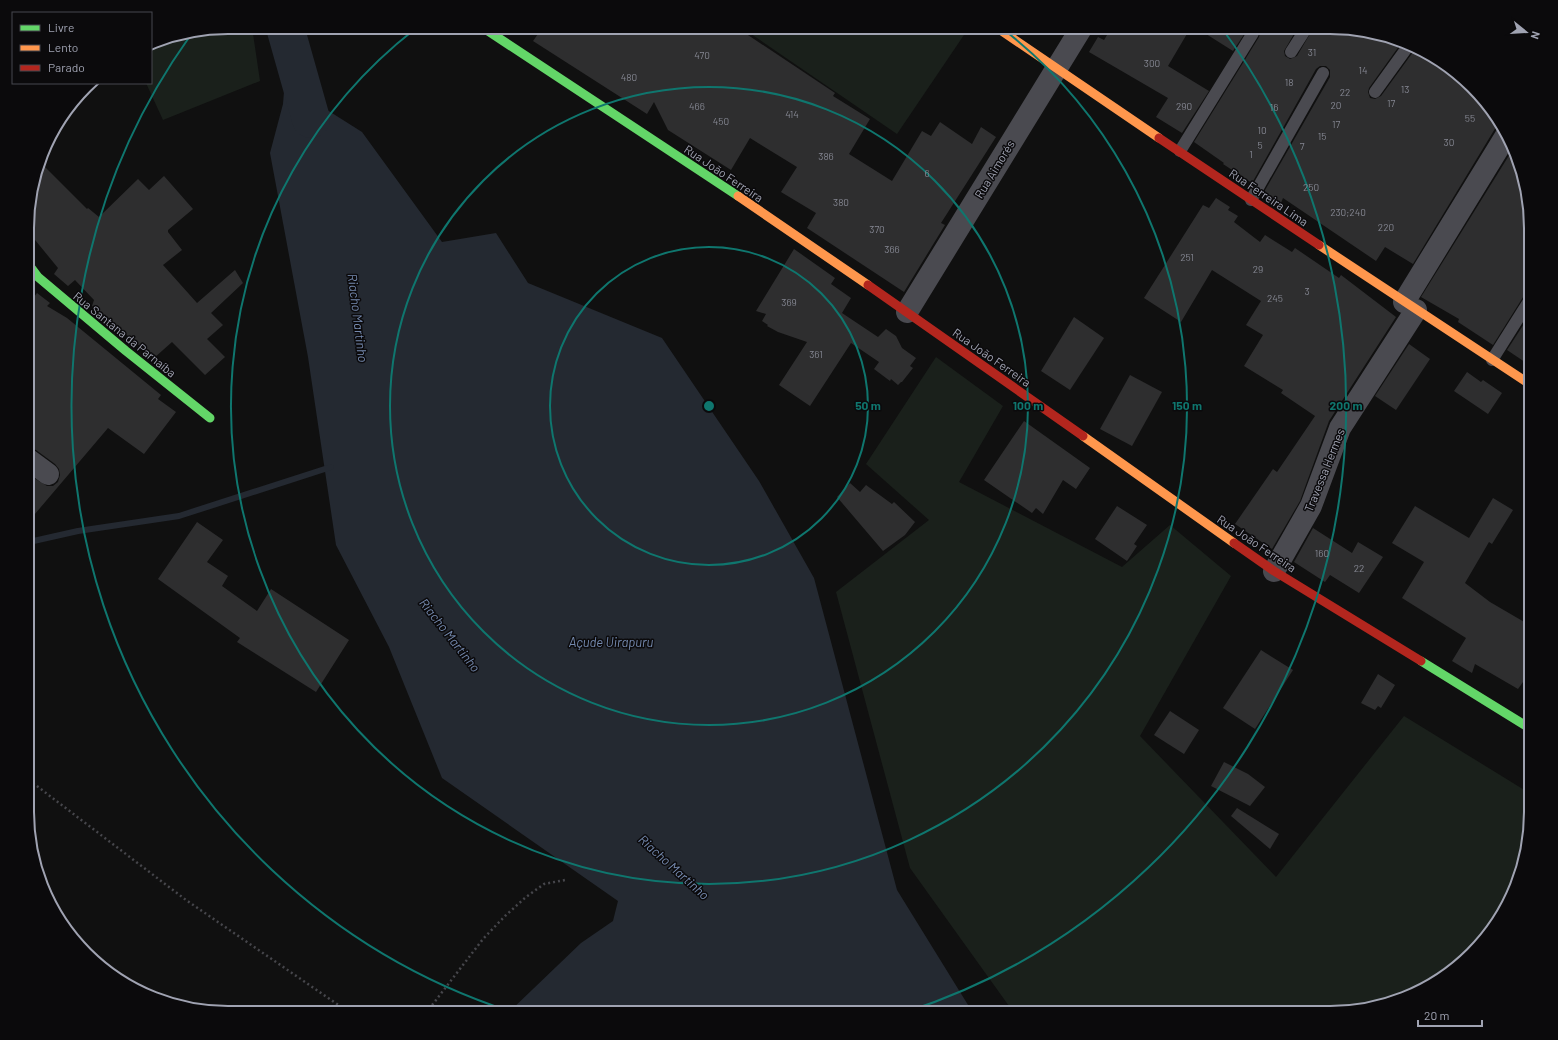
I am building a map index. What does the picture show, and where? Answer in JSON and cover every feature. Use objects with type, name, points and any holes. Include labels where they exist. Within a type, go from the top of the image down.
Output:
[{"type":"street","name":"Rua João Ferreira","points":[[493,34],[771,219],[907,312],[1274,571],[1524,725]]},
{"type":"street","name":"Rua Ferreira Lima","points":[[1007,34],[1251,200],[1524,381]]},
{"type":"street","name":"Rua Aimorés","points":[[907,312],[1078,34]]},
{"type":"street","name":"Travessa Hermes","points":[[1274,571],[1311,506],[1340,428],[1503,141]]},
{"type":"street","name":"Rua Santana da Parnaíba","points":[[34,279],[210,418]]},
{"type":"street","points":[[34,464],[48,474]]},
{"type":"lane","points":[[1180,151],[1252,34]]},
{"type":"lane","points":[[1291,52],[1303,34]]},
{"type":"lane","points":[[1375,92],[1406,50]]},
{"type":"lane","points":[[1251,200],[1323,73]]},
{"type":"lane","points":[[1492,360],[1524,309]]},
{"type":"path","points":[[34,784],[186,900],[340,1006]]},
{"type":"path","points":[[431,1006],[483,939],[505,916],[526,897],[544,884],[565,880]]},
{"type":"shaded area","points":[[216,34],[253,34],[260,81],[163,120],[146,84],[152,84],[152,50],[166,44],[190,38]]},
{"type":"shaded area","points":[[751,34],[965,34],[897,134]]},
{"type":"shaded area","points":[[936,357],[1003,406],[959,482],[1122,567],[1170,525],[1231,576],[1140,736],[1276,877],[1404,716],[1524,790],[1524,824],[1514,874],[1504,898],[1484,930],[1458,958],[1427,980],[1392,996],[1368,1002],[1342,1006],[1009,1006],[910,868],[836,592],[929,520],[866,464]]},
{"type":"water","name":"Açude Uirapuru","points":[[287,55],[324,108],[362,132],[442,242],[496,233],[528,283],[662,338],[759,481],[814,578],[897,890],[969,1006],[515,1006],[581,943],[613,921],[618,901],[442,778],[389,647],[336,545],[308,357],[270,153],[283,104]]},
{"type":"building","points":[[538,34],[746,34],[835,93],[833,96],[870,119],[849,154],[892,181],[922,131],[931,136],[940,122],[972,144],[981,127],[996,137],[941,223],[945,225],[904,292],[807,228],[816,213],[781,192],[797,167],[750,138],[731,170],[668,130],[654,102],[647,114],[533,41]]},
{"type":"building","points":[[1108,34],[1187,34],[1168,66],[1209,91],[1182,133],[1156,117],[1168,98],[1089,52],[1098,37],[1104,40]]},
{"type":"building","points":[[1206,34],[1244,34],[1233,51]]},
{"type":"building","points":[[1260,34],[1294,34],[1284,51],[1285,56],[1290,59],[1297,56],[1310,34],[1342,34],[1392,44],[1399,47],[1369,88],[1368,92],[1370,98],[1375,99],[1381,96],[1413,53],[1438,67],[1458,82],[1476,100],[1491,120],[1496,127],[1413,264],[1385,247],[1376,261],[1283,198],[1281,203],[1264,192],[1330,77],[1330,70],[1326,66],[1320,66],[1316,69],[1252,183],[1223,164],[1224,163],[1194,142]]},
{"type":"building","points":[[1509,155],[1514,166],[1520,190],[1524,216],[1524,296],[1493,345],[1458,322],[1459,319],[1421,297]]},
{"type":"building","points":[[44,166],[87,209],[88,208],[99,217],[138,179],[149,190],[164,176],[193,209],[168,230],[182,250],[163,265],[197,303],[235,270],[243,283],[211,313],[223,325],[207,339],[225,357],[205,375],[172,342],[154,358],[92,306],[94,300],[75,280],[68,286],[54,274],[58,268],[34,239],[34,216]]},
{"type":"building","points":[[1216,198],[1230,207],[1228,210],[1238,216],[1234,222],[1260,242],[1265,235],[1292,252],[1295,248],[1339,278],[1341,275],[1396,317],[1329,421],[1300,501],[1272,549],[1235,524],[1273,469],[1277,472],[1315,416],[1281,393],[1283,390],[1244,366],[1263,335],[1246,325],[1261,301],[1212,270],[1181,322],[1144,298],[1203,205],[1209,208]]},
{"type":"building","points":[[794,249],[835,278],[831,284],[851,298],[842,313],[878,337],[886,329],[896,336],[902,348],[916,358],[910,366],[913,368],[902,382],[898,385],[874,369],[879,362],[851,343],[810,406],[779,385],[807,342],[778,332],[767,326],[768,325],[762,321],[766,314],[756,311]]},
{"type":"building","points":[[37,293],[50,303],[47,306],[67,318],[161,395],[158,399],[176,412],[144,454],[108,428],[34,515],[34,478],[47,486],[53,486],[58,482],[60,475],[59,469],[55,464],[34,449],[34,297]]},
{"type":"building","points":[[1074,317],[1104,338],[1070,390],[1041,371]]},
{"type":"building","points":[[1524,324],[1524,361],[1507,350]]},
{"type":"building","points":[[1409,344],[1430,359],[1396,410],[1375,396]]},
{"type":"building","points":[[1467,372],[1481,382],[1483,380],[1502,393],[1488,414],[1454,391]]},
{"type":"building","points":[[1130,375],[1162,392],[1132,446],[1100,429]]},
{"type":"building","points":[[1024,421],[1090,468],[1076,489],[1063,480],[1043,514],[1036,508],[1032,513],[984,480]]},
{"type":"building","points":[[850,483],[860,492],[866,485],[892,504],[894,502],[915,522],[905,535],[883,551],[837,497]]},
{"type":"building","points":[[1493,498],[1513,510],[1492,544],[1489,542],[1465,583],[1490,602],[1524,622],[1524,683],[1518,689],[1475,664],[1472,673],[1452,661],[1466,638],[1402,598],[1424,562],[1392,543],[1415,506],[1469,538]]},
{"type":"building","points":[[1117,506],[1147,525],[1134,544],[1137,546],[1127,561],[1095,539]]},
{"type":"building","points":[[197,522],[223,540],[207,562],[228,576],[222,586],[257,611],[271,589],[349,640],[316,692],[237,642],[240,638],[158,579]]},
{"type":"building","points":[[1313,528],[1352,553],[1358,542],[1383,557],[1359,593],[1330,575],[1325,582],[1294,562]]},
{"type":"building","points":[[1261,650],[1293,670],[1255,729],[1223,708]]},
{"type":"building","points":[[1378,674],[1395,685],[1381,708],[1378,706],[1375,710],[1361,703]]},
{"type":"building","points":[[1170,711],[1199,730],[1184,754],[1154,735]]},
{"type":"building","points":[[1224,762],[1248,774],[1265,787],[1250,806],[1211,786]]},
{"type":"building","points":[[1237,808],[1279,834],[1270,849],[1231,816]]},
{"type":"waterway","name":"Riacho Martinho","points":[[287,34],[311,119]]},
{"type":"waterway","points":[[34,541],[78,531],[179,516],[331,467]]},
{"type":"traffic: fast","points":[[493,34],[738,196]]},
{"type":"traffic: fast","points":[[34,272],[38,277],[126,351],[210,418]]},
{"type":"traffic: fast","points":[[1421,661],[1524,725]]},
{"type":"traffic: slow","points":[[1006,34],[1159,138]]},
{"type":"traffic: slow","points":[[738,196],[868,285]]},
{"type":"traffic: slow","points":[[1319,245],[1524,380]]},
{"type":"traffic: slow","points":[[1083,436],[1234,543]]},
{"type":"traffic: jam","points":[[1159,138],[1319,245]]},
{"type":"traffic: jam","points":[[868,285],[1083,436]]},
{"type":"traffic: jam","points":[[1234,543],[1274,571],[1421,661]]}]
